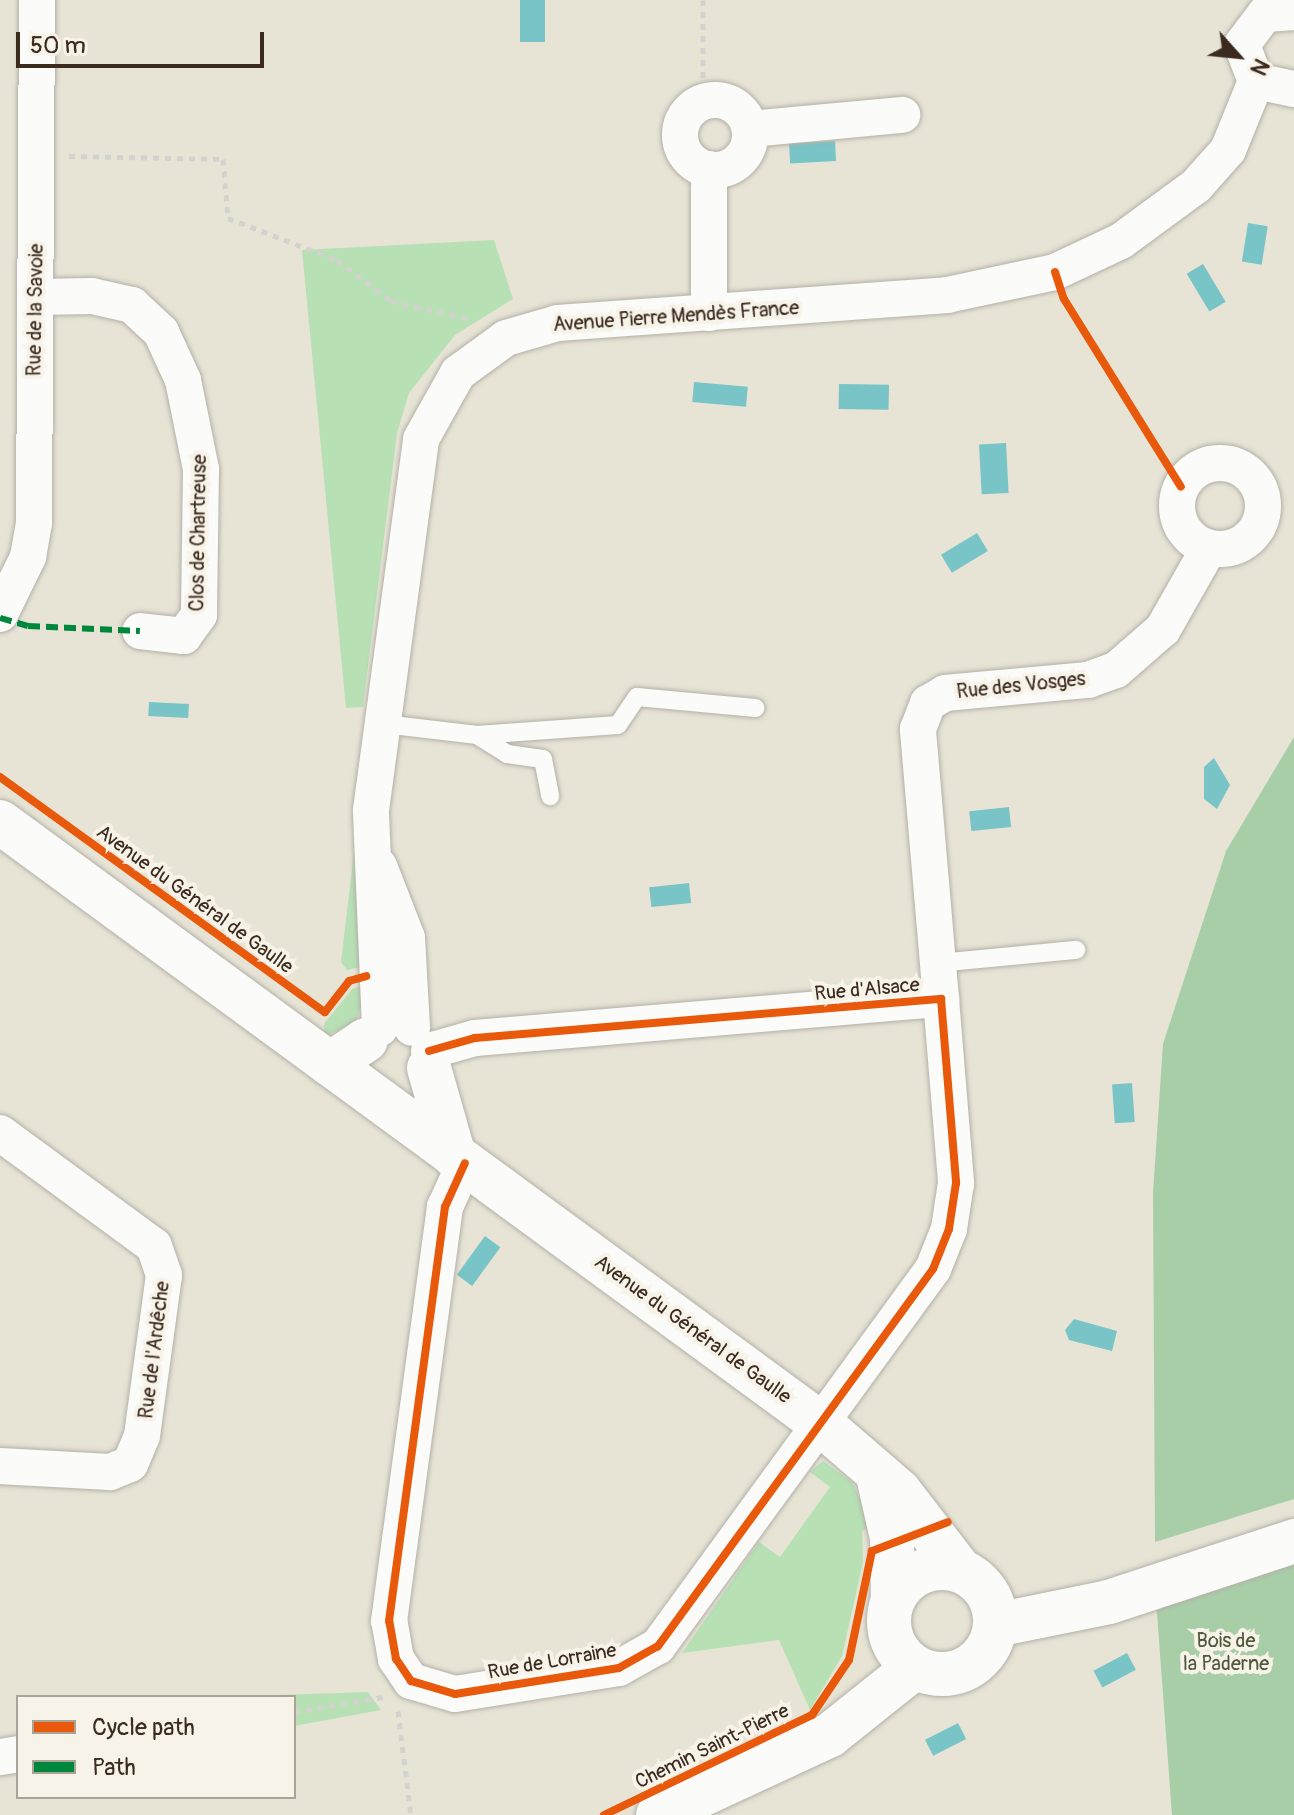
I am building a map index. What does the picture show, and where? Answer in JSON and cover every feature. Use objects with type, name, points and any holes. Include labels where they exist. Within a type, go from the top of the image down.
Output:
[{"type":"street","name":"Rue de la Savoie","points":[[0,614],[28,557],[34,523],[37,0]]},
{"type":"street","points":[[1293,9],[1265,14],[1246,32],[1242,58],[1256,81],[1294,89]]},
{"type":"street","name":"Avenue Pierre Mendès France","points":[[368,1091],[361,1055],[403,1043],[407,938],[370,846],[384,724],[421,439],[458,373],[506,338],[539,327],[977,292],[1055,272],[1121,241],[1196,186],[1228,150],[1256,81]]},
{"type":"street","points":[[703,102],[730,102],[750,129],[739,160],[709,169],[690,159],[680,134],[703,102]]},
{"type":"street","points":[[750,129],[902,115]]},
{"type":"street","points":[[709,169],[709,313]]},
{"type":"street","name":"Clos de Chartreuse","points":[[35,297],[92,296],[132,305],[161,332],[186,390],[201,469],[199,615],[184,636],[140,631]]},
{"type":"street","points":[[1232,464],[1262,495],[1251,537],[1209,548],[1181,524],[1181,487],[1203,466],[1232,464]]},
{"type":"street","name":"Rue des Vosges","points":[[941,999],[918,729],[928,703],[945,693],[1088,680],[1116,670],[1163,629],[1209,548]]},
{"type":"street","name":"Avenue du Général de Gaulle","points":[[0,822],[820,1423],[899,1491],[960,1570]]},
{"type":"street","name":"Rue d'Alsace","points":[[403,1043],[941,999],[956,1183],[949,1229],[933,1269],[820,1423]]},
{"type":"street","points":[[330,1064],[403,1043]]},
{"type":"street","points":[[368,1091],[405,1092],[403,1043]]},
{"type":"street","points":[[403,1043],[460,1159],[445,1207],[389,1621],[396,1659],[411,1681]]},
{"type":"street","name":"Rue de l'Ardêche","points":[[0,1133],[154,1246],[164,1275],[142,1436],[130,1464],[110,1472],[0,1466]]},
{"type":"street","name":"Rue de Lorraine","points":[[411,1681],[455,1694],[619,1668],[647,1656],[820,1423]]},
{"type":"street","points":[[877,1474],[892,1538],[893,1600],[894,1645],[914,1668],[931,1674],[967,1669],[992,1643],[996,1625],[987,1592],[960,1570],[914,1575],[893,1600]]},
{"type":"street","points":[[996,1625],[1109,1602],[1294,1541]]},
{"type":"street","name":"Chemin Saint-Pierre","points":[[658,1815],[830,1735],[914,1668]]},
{"type":"lane","points":[[384,724],[477,735],[618,725],[637,697],[755,708]]},
{"type":"lane","points":[[477,735],[507,754],[543,759],[550,796]]},
{"type":"lane","points":[[938,963],[1076,950]]},
{"type":"path","points":[[703,0],[703,102]]},
{"type":"path","points":[[37,156],[223,159],[228,218],[337,260],[391,301],[480,323]]},
{"type":"path","points":[[1055,272],[1064,299],[1181,487]]},
{"type":"path","points":[[296,1712],[373,1703],[411,1681]]},
{"type":"path","points":[[411,1681],[395,1718],[411,1815]]},
{"type":"green space","points":[[494,240],[513,299],[455,335],[409,393],[397,433],[363,707],[346,708],[302,250]]},
{"type":"green space","points":[[1294,737],[1294,1499],[1155,1542],[1153,1193],[1163,1044],[1226,851]]},
{"type":"green space","points":[[354,852],[365,966],[347,970],[341,962]]},
{"type":"green space","points":[[367,984],[356,1022],[325,1036],[324,1024],[352,989]]},
{"type":"green space","points":[[823,1461],[852,1482],[872,1525],[862,1531],[863,1562],[842,1656],[810,1710],[779,1640],[682,1653],[759,1542],[780,1557],[830,1487],[810,1472]]},
{"type":"green space","name":"Bois de la Paderne","points":[[1294,1563],[1294,1815],[1172,1815],[1156,1600]]},
{"type":"green space","points":[[368,1692],[381,1710],[296,1726],[296,1695],[277,1695]]},
{"type":"water","points":[[520,0],[545,0],[545,42],[520,42]]},
{"type":"water","points":[[835,141],[836,161],[790,163],[789,143]]},
{"type":"water","points":[[1248,223],[1268,226],[1262,265],[1242,262]]},
{"type":"water","points":[[1203,264],[1226,302],[1209,312],[1187,274]]},
{"type":"water","points":[[694,382],[748,387],[746,407],[692,402]]},
{"type":"water","points":[[839,384],[889,385],[889,410],[839,409]]},
{"type":"water","points":[[1006,443],[1009,493],[982,494],[979,444]]},
{"type":"water","points":[[977,533],[988,551],[952,573],[941,555]]},
{"type":"water","points":[[149,702],[189,704],[188,718],[148,716]]},
{"type":"water","points":[[1214,758],[1230,785],[1217,809],[1204,799],[1204,767]]},
{"type":"water","points":[[1009,807],[1011,827],[971,831],[969,811]]},
{"type":"water","points":[[689,883],[691,903],[651,907],[649,887]]},
{"type":"water","points":[[1132,1083],[1135,1122],[1115,1123],[1112,1084]]},
{"type":"water","points":[[485,1236],[500,1247],[472,1286],[457,1275]]},
{"type":"water","points":[[1074,1319],[1117,1331],[1112,1351],[1069,1340],[1065,1330]]},
{"type":"water","points":[[1127,1653],[1136,1670],[1102,1688],[1093,1671]]},
{"type":"water","points":[[958,1723],[966,1739],[933,1756],[925,1740]]},
{"type":"marked path","points":[[0,618],[28,626],[140,631]]},
{"type":"cycle path","points":[[1055,272],[1064,299],[1181,487]]},
{"type":"cycle path","points":[[0,777],[325,1012],[349,981],[366,976]]},
{"type":"cycle path","points":[[429,1051],[475,1038],[941,999],[956,1183],[949,1229],[933,1269],[658,1646],[619,1668],[455,1694],[411,1681],[396,1659],[389,1621],[445,1207],[465,1163]]},
{"type":"cycle path","points":[[604,1815],[812,1715],[849,1660],[872,1551],[948,1522]]}]
